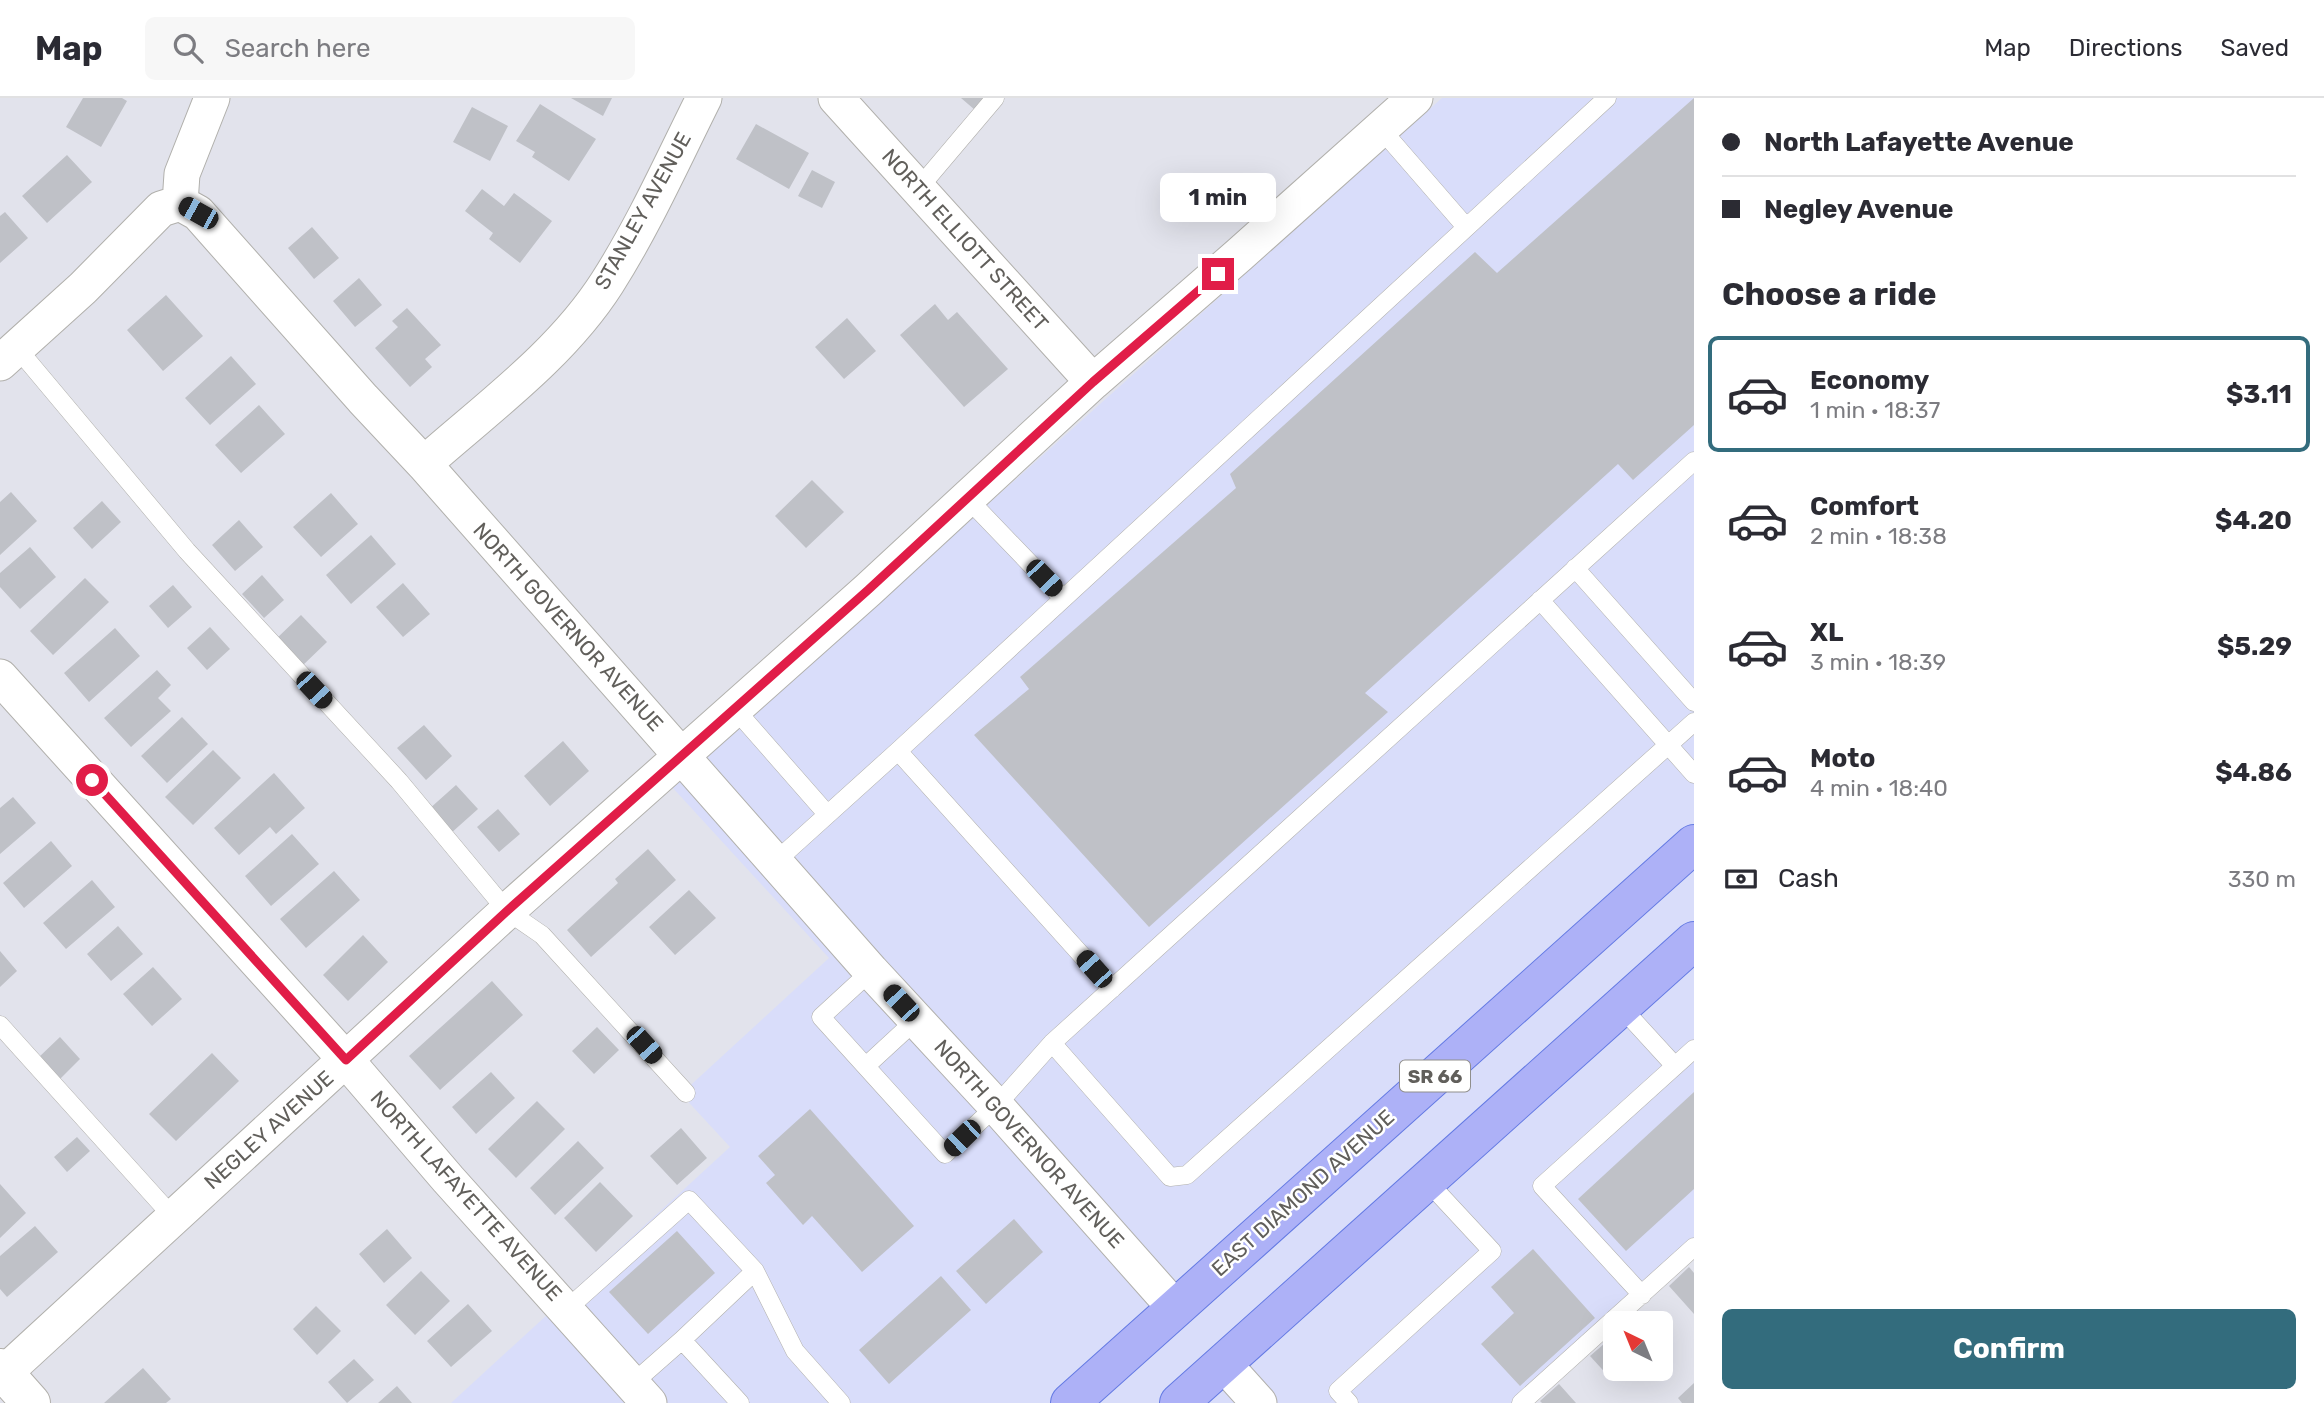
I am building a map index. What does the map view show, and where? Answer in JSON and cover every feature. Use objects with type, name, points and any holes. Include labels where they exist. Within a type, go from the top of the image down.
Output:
[{"type":"main road","name":"EAST DIAMOND AVENUE","points":[[1070,1403],[1694,844]]},
{"type":"main road","points":[[1179,1403],[1694,941]]},
{"type":"street","points":[[8,356],[83,288],[161,209],[180,203],[182,174],[212,98]]},
{"type":"street","name":"STANLEY AVENUE","points":[[424,464],[565,336],[606,284],[644,217],[704,98]]},
{"type":"street","name":"NORTH ELLIOTT STREET","points":[[836,98],[1093,382]]},
{"type":"street","name":"NEGLEY AVENUE","points":[[1,1373],[1093,382],[1415,98]]},
{"type":"street","name":"NORTH GOVERNOR AVENUE","points":[[180,203],[198,213],[424,464],[871,971],[996,1106],[1175,1308]]},
{"type":"street","name":"NORTH LAFAYETTE AVENUE","points":[[0,677],[346,1060],[448,1179],[641,1393]]},
{"type":"street","points":[[1223,1363],[1259,1403]]},
{"type":"street","points":[[1,1373],[31,1403]]},
{"type":"lane","points":[[918,189],[995,98]]},
{"type":"lane","points":[[775,862],[1607,98]]},
{"type":"lane","points":[[1381,129],[1466,227]]},
{"type":"lane","points":[[8,356],[399,781],[507,911],[542,936],[686,1093]]},
{"type":"lane","points":[[871,971],[821,1017],[946,1154],[996,1106],[1052,1043],[1694,461]]},
{"type":"lane","points":[[967,498],[1063,598]]},
{"type":"lane","points":[[1575,568],[1694,702]]},
{"type":"lane","points":[[1540,600],[1694,774]]},
{"type":"lane","points":[[734,708],[827,814]]},
{"type":"lane","points":[[1052,1043],[1170,1177],[1188,1175],[1694,722]]},
{"type":"lane","points":[[898,751],[1112,989]]},
{"type":"lane","points":[[1621,1007],[1675,1066]]},
{"type":"lane","points":[[866,1066],[916,1020]]},
{"type":"lane","points":[[0,1025],[173,1217]]},
{"type":"lane","points":[[1642,1295],[1542,1186],[1694,1049]]},
{"type":"lane","points":[[1349,1403],[1338,1391],[1492,1251],[1427,1181]]},
{"type":"lane","points":[[567,1309],[689,1200],[755,1271],[795,1351],[841,1403]]},
{"type":"lane","points":[[1521,1403],[1694,1247]]},
{"type":"lane","points":[[641,1393],[682,1339],[755,1271]]},
{"type":"lane","points":[[682,1339],[740,1403]]},
{"type":"shaded area","points":[[1442,98],[1694,98],[1694,1238],[1613,1311],[1603,1311],[1603,1320],[1512,1403],[451,1403],[730,1147],[681,1094],[829,958],[672,787]]},
{"type":"building","points":[[83,98],[122,98],[127,101],[101,147],[66,127]]},
{"type":"building","points":[[571,98],[612,98],[603,116]]},
{"type":"building","points":[[961,98],[985,98],[975,110]]},
{"type":"building","points":[[1694,98],[1694,425],[1633,480],[1618,464],[1365,693],[1388,712],[1149,927],[974,735],[1029,689],[1020,677],[1236,488],[1230,474],[1475,252],[1497,273]]},
{"type":"building","points":[[540,104],[596,139],[569,181],[532,157],[535,152],[516,141]]},
{"type":"building","points":[[472,107],[508,126],[490,161],[453,142]]},
{"type":"building","points":[[756,124],[809,153],[789,189],[736,159]]},
{"type":"building","points":[[67,155],[92,182],[47,223],[22,196]]},
{"type":"building","points":[[812,170],[835,182],[822,208],[798,196]]},
{"type":"building","points":[[482,189],[504,206],[514,193],[552,221],[520,263],[489,239],[493,233],[465,211]]},
{"type":"building","points":[[5,212],[28,238],[0,263],[0,216]]},
{"type":"building","points":[[312,227],[339,258],[314,279],[288,248]]},
{"type":"building","points":[[359,278],[382,305],[355,327],[333,301]]},
{"type":"building","points":[[166,295],[203,336],[163,371],[127,330]]},
{"type":"building","points":[[935,304],[948,320],[957,312],[1008,369],[964,407],[900,335]]},
{"type":"building","points":[[407,308],[441,345],[425,359],[432,367],[410,387],[375,348],[398,327],[392,321]]},
{"type":"building","points":[[847,318],[876,351],[844,379],[815,347]]},
{"type":"building","points":[[231,356],[256,384],[210,425],[185,398]]},
{"type":"building","points":[[259,405],[285,434],[241,473],[215,445]]},
{"type":"building","points":[[812,480],[844,512],[806,548],[775,516]]},
{"type":"building","points":[[11,492],[37,521],[0,555],[0,502]]},
{"type":"building","points":[[331,493],[358,524],[321,557],[293,527]]},
{"type":"building","points":[[102,501],[121,522],[92,549],[73,528]]},
{"type":"building","points":[[239,520],[263,547],[235,571],[212,545]]},
{"type":"building","points":[[371,535],[396,564],[351,604],[326,575]]},
{"type":"building","points":[[30,547],[56,577],[20,609],[0,587],[0,573]]},
{"type":"building","points":[[262,575],[284,600],[264,618],[242,594]]},
{"type":"building","points":[[85,578],[109,602],[53,655],[30,631]]},
{"type":"building","points":[[403,583],[430,614],[403,637],[376,607]]},
{"type":"building","points":[[173,585],[192,607],[168,628],[149,606]]},
{"type":"building","points":[[301,615],[327,642],[301,667],[275,640]]},
{"type":"building","points":[[210,627],[230,649],[207,670],[187,648]]},
{"type":"building","points":[[115,628],[140,656],[89,702],[64,673]]},
{"type":"building","points":[[157,670],[171,685],[158,698],[171,711],[131,747],[104,718]]},
{"type":"building","points":[[182,717],[208,744],[167,783],[141,756]]},
{"type":"building","points":[[424,725],[452,756],[426,780],[397,748]]},
{"type":"building","points":[[563,741],[589,771],[550,806],[524,776]]},
{"type":"building","points":[[213,750],[241,778],[193,825],[165,797]]},
{"type":"building","points":[[274,773],[305,808],[276,834],[270,827],[239,855],[214,828]]},
{"type":"building","points":[[456,785],[478,809],[450,834],[428,810]]},
{"type":"building","points":[[13,797],[36,823],[0,854],[0,808]]},
{"type":"building","points":[[498,809],[520,834],[499,852],[477,827]]},
{"type":"building","points":[[292,834],[319,864],[271,906],[245,876]]},
{"type":"building","points":[[51,841],[72,866],[24,908],[3,883]]},
{"type":"building","points":[[648,849],[676,880],[591,957],[567,930],[618,883],[615,879]]},
{"type":"building","points":[[334,871],[360,900],[306,948],[280,919]]},
{"type":"building","points":[[92,880],[115,907],[66,949],[43,923]]},
{"type":"building","points":[[689,890],[716,918],[675,955],[649,927]]},
{"type":"building","points":[[118,926],[143,954],[111,981],[87,954]]},
{"type":"building","points":[[363,935],[388,962],[348,1001],[323,975]]},
{"type":"building","points":[[0,951],[17,971],[0,987]]},
{"type":"building","points":[[153,967],[182,999],[152,1026],[123,994]]},
{"type":"building","points":[[492,981],[523,1015],[440,1090],[409,1056]]},
{"type":"building","points":[[597,1027],[619,1050],[594,1074],[572,1051]]},
{"type":"building","points":[[60,1037],[80,1059],[59,1080],[38,1058]]},
{"type":"building","points":[[212,1053],[239,1081],[176,1141],[149,1114]]},
{"type":"building","points":[[491,1072],[515,1098],[476,1134],[452,1107]]},
{"type":"building","points":[[1694,1092],[1694,1189],[1626,1251],[1578,1199]]},
{"type":"building","points":[[537,1101],[565,1129],[516,1178],[488,1149]]},
{"type":"building","points":[[810,1109],[914,1226],[862,1272],[812,1216],[803,1225],[766,1183],[775,1175],[758,1156]]},
{"type":"building","points":[[681,1128],[707,1158],[677,1185],[650,1156]]},
{"type":"building","points":[[77,1137],[90,1151],[67,1172],[54,1157]]},
{"type":"building","points":[[578,1141],[604,1168],[555,1215],[530,1188]]},
{"type":"building","points":[[600,1182],[633,1216],[596,1252],[564,1218]]},
{"type":"building","points":[[0,1184],[26,1213],[0,1238]]},
{"type":"building","points":[[1014,1219],[1043,1252],[986,1304],[956,1271]]},
{"type":"building","points":[[35,1226],[58,1252],[7,1297],[0,1289],[0,1256]]},
{"type":"building","points":[[387,1229],[412,1258],[384,1283],[359,1254]]},
{"type":"building","points":[[677,1231],[715,1273],[648,1334],[609,1292]]},
{"type":"building","points":[[1533,1249],[1595,1318],[1520,1386],[1481,1344],[1514,1313],[1491,1287]]},
{"type":"building","points":[[1689,1267],[1694,1273],[1694,1314],[1669,1286]]},
{"type":"building","points":[[421,1271],[450,1301],[415,1335],[386,1305]]},
{"type":"building","points":[[941,1276],[971,1310],[889,1384],[859,1350]]},
{"type":"building","points":[[468,1304],[492,1331],[451,1367],[427,1341]]},
{"type":"building","points":[[316,1306],[341,1331],[317,1355],[293,1329]]},
{"type":"building","points":[[1603,1345],[1603,1370],[1590,1356]]},
{"type":"building","points":[[354,1359],[374,1380],[347,1403],[328,1382]]},
{"type":"building","points":[[143,1368],[171,1399],[166,1403],[104,1403]]},
{"type":"building","points":[[1694,1383],[1694,1403],[1682,1403],[1678,1398]]},
{"type":"building","points":[[1559,1384],[1576,1403],[1540,1401]]},
{"type":"building","points":[[397,1386],[412,1403],[378,1403]]},
{"type":"route","points":[[92,780],[346,1060],[507,911],[868,590],[1093,382],[1218,274]]}]
